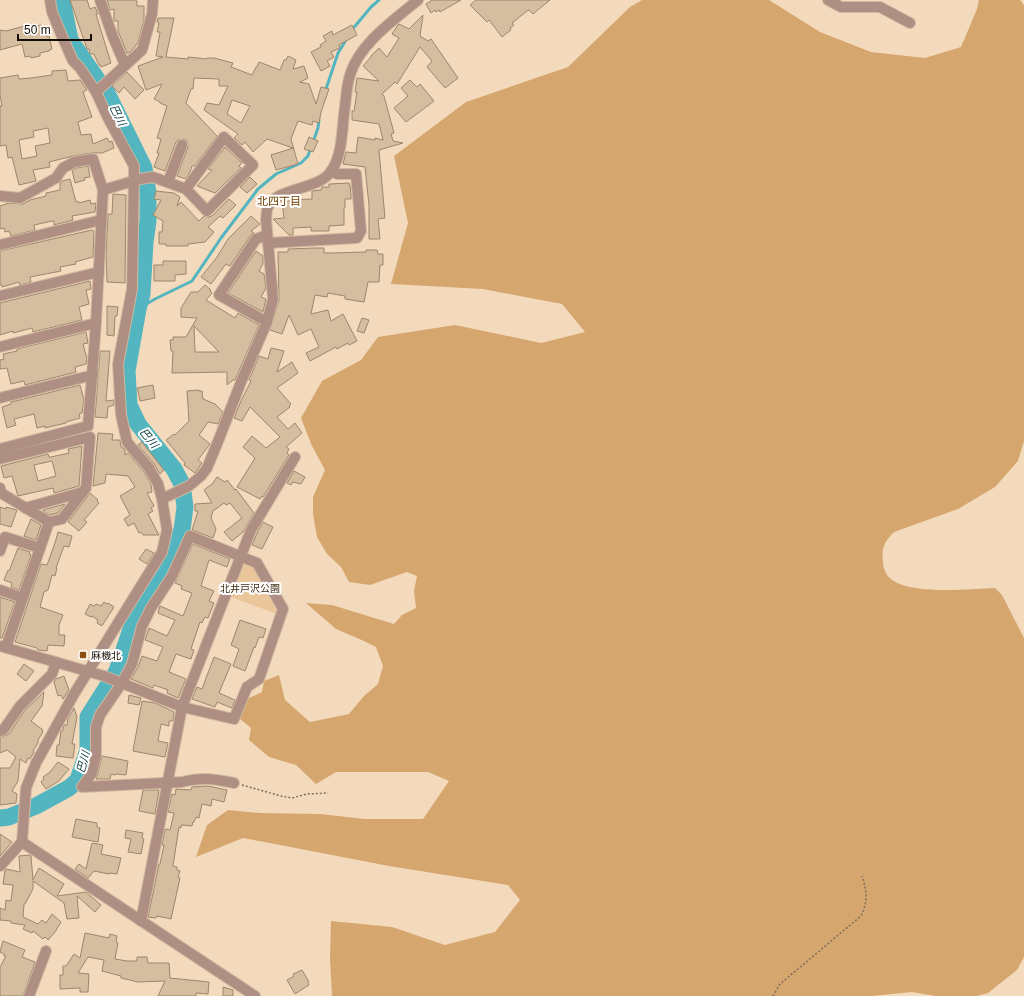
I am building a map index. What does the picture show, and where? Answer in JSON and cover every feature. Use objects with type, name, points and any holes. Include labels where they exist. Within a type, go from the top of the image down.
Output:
[{"type":"street","points":[[0,866],[22,842],[26,788],[36,763],[88,671],[162,552],[167,530],[158,484],[149,468],[127,442],[121,415],[118,364],[132,290],[137,180],[134,166],[108,118],[98,90],[73,61],[60,34],[52,12],[50,0]]},
{"type":"street","points":[[100,0],[125,65]]},
{"type":"street","points":[[98,90],[142,50],[152,14],[153,0]]},
{"type":"street","points":[[162,499],[189,486],[201,476],[207,468],[220,439],[241,382],[268,322],[272,299],[266,219],[268,206],[274,199],[285,193],[316,183],[325,178],[331,171],[335,163],[341,140],[349,76],[356,59],[379,34],[418,0]]},
{"type":"street","points":[[828,0],[841,7],[880,7],[910,23]]},
{"type":"street","points":[[103,190],[153,177],[186,189],[207,211],[253,165],[224,137],[186,189]]},
{"type":"street","points":[[168,182],[182,145]]},
{"type":"street","points":[[0,196],[20,198],[56,178],[63,168],[74,162],[93,159],[103,190],[93,376],[88,426],[0,449]]},
{"type":"street","points":[[268,322],[219,295],[256,239],[357,238],[361,231],[356,174],[337,174],[331,171]]},
{"type":"street","points":[[0,245],[102,220]]},
{"type":"street","points":[[0,296],[99,272]]},
{"type":"street","points":[[0,347],[96,323]]},
{"type":"street","points":[[0,398],[93,376]]},
{"type":"street","points":[[0,459],[90,437],[86,488],[62,519],[49,522],[1,493],[0,488]]},
{"type":"street","points":[[141,921],[182,707],[251,530],[295,458]]},
{"type":"street","points":[[25,508],[83,492]]},
{"type":"street","points":[[49,522],[23,598],[3,647],[104,676],[122,683],[182,707],[234,719],[247,687],[259,678],[283,610],[257,563],[190,536],[172,576],[151,608],[142,626],[132,664],[122,683],[100,715],[96,727],[96,756],[92,773],[82,787],[182,782],[197,778],[234,783]]},
{"type":"street","points":[[0,551],[4,537],[40,548]]},
{"type":"street","points":[[0,590],[23,598]]},
{"type":"street","points":[[0,731],[4,729],[20,706],[52,674],[56,662]]},
{"type":"street","points":[[22,842],[255,996]]},
{"type":"street","points":[[29,996],[46,951]]},
{"type":"path","points":[[234,783],[292,798],[307,794],[328,793]]},
{"type":"path","points":[[773,996],[780,984],[861,916],[866,907],[867,900],[866,886],[862,876]]},
{"type":"green space","name":"北井戸沢公園","points":[[244,562],[253,566],[279,609],[277,614],[231,597]]},
{"type":"shaded area","points":[[642,0],[769,0],[820,32],[871,52],[925,58],[961,47],[977,9],[979,0],[1020,0],[1024,5],[1024,441],[1018,461],[995,487],[958,509],[894,532],[886,542],[883,549],[884,567],[887,574],[892,580],[902,585],[914,588],[942,590],[995,588],[1002,595],[1024,638],[1024,957],[1017,970],[988,993],[977,996],[935,996],[912,992],[872,996],[332,996],[330,959],[331,921],[392,927],[445,945],[495,932],[520,900],[508,885],[389,866],[243,838],[196,857],[207,825],[228,810],[260,813],[321,814],[364,819],[423,819],[449,781],[428,772],[336,772],[316,784],[296,765],[269,757],[249,740],[251,728],[240,719],[249,698],[262,692],[264,681],[279,675],[285,700],[310,722],[349,714],[364,696],[378,684],[383,666],[376,647],[336,629],[306,603],[332,605],[394,624],[402,615],[416,608],[414,591],[417,576],[407,572],[370,585],[349,582],[341,567],[327,554],[317,537],[313,514],[313,497],[325,470],[312,446],[301,418],[322,381],[361,360],[378,337],[455,325],[541,343],[585,332],[562,304],[483,289],[391,284],[408,223],[394,156],[466,102],[568,67],[630,7]]},
{"type":"building","points":[[70,0],[87,0],[90,9],[95,7],[111,63],[101,67],[94,54],[90,54]]},
{"type":"building","points":[[107,0],[135,0],[137,1],[137,6],[144,6],[144,20],[138,42],[129,53],[127,53],[118,31],[118,21],[114,21],[114,9],[110,10]]},
{"type":"building","points":[[432,0],[461,0],[440,12],[439,10],[436,12],[435,10],[431,13],[426,4]]},
{"type":"building","points":[[476,0],[550,0],[533,14],[529,10],[527,11],[512,23],[514,25],[510,28],[511,30],[502,37],[489,20],[487,22],[470,5]]},
{"type":"building","points":[[423,15],[420,36],[428,41],[431,39],[458,78],[445,88],[427,67],[432,61],[420,47],[397,84],[395,82],[382,94],[384,96],[394,133],[391,134],[393,141],[403,143],[379,150],[385,218],[378,219],[380,239],[369,239],[369,205],[365,167],[343,164],[346,152],[356,153],[358,137],[383,140],[379,124],[352,120],[352,111],[354,111],[357,92],[355,92],[357,78],[379,81],[363,66],[379,48],[387,57],[399,38],[392,34],[399,24],[409,29]]},
{"type":"building","points":[[158,18],[174,18],[166,57],[188,59],[188,57],[207,59],[214,58],[233,63],[231,67],[252,75],[259,62],[280,70],[284,60],[286,60],[288,56],[296,60],[293,69],[304,66],[308,78],[300,82],[309,84],[316,104],[321,87],[329,89],[319,123],[313,121],[312,125],[298,121],[291,139],[298,164],[276,170],[271,155],[293,148],[267,139],[253,152],[245,142],[242,145],[234,138],[238,134],[204,110],[207,103],[219,105],[228,86],[219,86],[219,79],[194,78],[193,89],[191,89],[186,103],[217,136],[195,166],[192,166],[186,179],[177,176],[188,147],[187,141],[184,139],[176,142],[165,171],[154,167],[159,153],[157,153],[161,139],[157,138],[167,106],[154,99],[162,84],[146,90],[138,66],[163,57],[156,56],[160,32],[157,32],[159,23],[157,22]],"holes":[[[232,100],[250,106],[241,123],[227,114]]]},
{"type":"building","points":[[32,24],[32,27],[41,25],[47,37],[49,36],[52,49],[40,53],[40,56],[31,58],[30,56],[25,57],[22,44],[0,50],[0,30],[6,31]]},
{"type":"building","points":[[352,25],[357,35],[339,45],[340,48],[331,52],[334,57],[327,61],[330,66],[321,71],[311,52],[321,47],[320,45],[326,41],[323,36],[332,31],[333,35]]},
{"type":"building","points":[[66,70],[68,81],[80,80],[87,90],[83,92],[92,117],[78,122],[81,135],[91,134],[93,144],[107,138],[109,142],[112,141],[114,148],[102,153],[73,156],[49,162],[50,167],[33,170],[36,181],[19,185],[12,157],[8,158],[6,145],[0,146],[0,106],[2,106],[0,95],[0,78],[18,75],[19,79],[31,78],[52,75],[52,71]],"holes":[[[48,128],[50,143],[35,146],[37,156],[22,159],[19,140],[34,137],[33,131]]]},
{"type":"building","points":[[127,72],[144,90],[135,99],[124,87],[119,93],[112,86]]},
{"type":"building","points":[[410,80],[417,87],[420,84],[434,101],[406,122],[394,108],[408,96],[401,88]]},
{"type":"building","points":[[309,137],[318,141],[313,152],[304,149]]},
{"type":"building","points":[[225,147],[242,163],[239,166],[241,168],[215,193],[197,186],[212,170],[208,169]]},
{"type":"building","points":[[88,166],[90,177],[84,178],[85,180],[75,183],[72,170]]},
{"type":"building","points":[[250,177],[257,184],[247,193],[240,187]]},
{"type":"building","points":[[70,179],[76,202],[78,201],[79,203],[90,200],[91,204],[96,203],[95,212],[72,216],[73,220],[54,225],[54,221],[52,221],[34,225],[35,230],[11,236],[9,231],[5,232],[4,228],[0,229],[0,206],[9,203],[23,204],[30,200],[46,196],[46,193],[60,190],[60,183]]},
{"type":"building","points":[[349,183],[351,199],[345,199],[344,225],[329,226],[329,231],[311,231],[311,227],[293,228],[293,235],[289,235],[273,219],[284,218],[282,202],[290,201],[289,200],[312,199],[312,191],[321,190],[322,187],[329,187],[329,184]]},
{"type":"building","points":[[156,191],[174,193],[180,197],[177,206],[181,202],[199,221],[204,216],[212,216],[229,199],[236,205],[223,218],[220,216],[208,227],[214,232],[205,242],[188,244],[188,246],[166,246],[166,244],[159,244],[159,232],[162,232],[163,221],[153,215],[161,200],[154,199]]},
{"type":"building","points":[[113,194],[126,195],[125,283],[107,282],[106,254],[108,214],[112,214]]},
{"type":"building","points":[[251,216],[260,224],[251,231],[254,233],[251,235],[230,266],[226,264],[211,284],[201,277],[217,257],[228,239]]},
{"type":"building","points":[[92,230],[94,231],[93,257],[75,262],[76,264],[60,267],[61,271],[30,277],[31,282],[20,285],[19,282],[2,287],[2,285],[0,285],[0,251]]},
{"type":"building","points":[[324,248],[324,253],[366,252],[366,250],[377,250],[378,254],[383,254],[383,265],[380,265],[379,282],[368,282],[364,302],[345,299],[345,296],[328,293],[327,297],[315,295],[311,314],[328,310],[331,321],[343,314],[357,341],[349,345],[348,343],[337,349],[336,347],[310,361],[306,353],[319,347],[311,329],[298,335],[289,315],[282,334],[270,330],[279,300],[278,252],[288,252],[288,249]]},
{"type":"building","points":[[256,251],[263,256],[263,264],[259,271],[264,274],[266,288],[261,297],[266,299],[263,312],[228,293]]},
{"type":"building","points":[[163,261],[186,261],[186,274],[175,275],[175,281],[154,281],[154,265],[163,265]]},
{"type":"building","points":[[90,281],[91,289],[86,290],[89,304],[79,307],[82,320],[33,332],[32,328],[0,335],[0,303]]},
{"type":"building","points":[[205,285],[211,290],[210,291],[212,293],[206,300],[235,318],[238,313],[259,325],[235,380],[227,385],[227,372],[172,373],[173,351],[171,351],[170,340],[173,340],[173,337],[186,337],[197,318],[181,317],[181,308],[191,292],[198,292]],"holes":[[[194,326],[219,352],[195,352]]]},
{"type":"building","points":[[107,306],[118,307],[117,316],[115,316],[114,336],[107,335]]},
{"type":"building","points":[[362,318],[369,320],[364,333],[357,331]]},
{"type":"building","points":[[86,332],[88,343],[83,344],[87,359],[86,364],[75,367],[76,372],[25,385],[24,381],[11,384],[7,368],[0,369],[0,360],[4,359],[3,354],[17,351],[17,349]]},
{"type":"building","points":[[271,348],[284,351],[277,372],[292,362],[298,373],[277,388],[291,404],[289,406],[290,407],[277,417],[288,429],[295,423],[302,433],[286,447],[289,449],[287,453],[289,455],[263,497],[262,496],[260,499],[237,487],[255,458],[243,447],[252,436],[266,448],[280,437],[250,407],[242,421],[234,418],[251,381],[249,380],[259,356],[268,359]]},
{"type":"building","points":[[100,351],[110,351],[106,401],[114,400],[114,405],[108,407],[107,418],[95,417]]},
{"type":"building","points":[[80,385],[84,400],[82,413],[79,414],[80,418],[45,428],[45,426],[37,428],[34,414],[14,419],[16,425],[7,428],[2,407],[11,404],[11,402]]},
{"type":"building","points":[[153,385],[155,398],[140,401],[137,388]]},
{"type":"building","points":[[187,391],[202,391],[203,399],[215,404],[223,412],[218,424],[208,422],[199,435],[210,444],[198,460],[202,463],[195,473],[184,465],[185,463],[166,440],[174,434],[175,435],[189,421]]},
{"type":"building","points":[[98,433],[113,434],[112,440],[120,440],[121,447],[125,449],[125,455],[128,453],[144,472],[151,484],[152,492],[147,493],[154,506],[151,508],[153,511],[148,514],[159,535],[143,535],[141,532],[139,533],[134,523],[128,526],[124,519],[130,515],[120,496],[135,487],[128,476],[106,474],[105,483],[93,486]]},
{"type":"building","points":[[142,442],[164,470],[160,474],[154,464],[138,445]]},
{"type":"building","points":[[82,446],[79,486],[54,493],[53,488],[18,496],[12,476],[4,478],[1,466],[48,454],[49,457],[51,457],[69,453],[68,449]],"holes":[[[52,461],[56,476],[38,481],[34,465]]]},
{"type":"building","points":[[294,471],[305,477],[301,484],[293,482],[291,485],[287,483]]},
{"type":"building","points":[[217,477],[225,482],[227,480],[235,490],[236,489],[254,513],[243,532],[232,541],[224,532],[242,518],[230,503],[226,505],[224,503],[213,511],[211,518],[216,529],[213,538],[192,530],[198,511],[195,511],[195,504],[212,503],[204,490],[212,484]]},
{"type":"building","points":[[90,493],[98,500],[97,501],[99,503],[84,520],[87,522],[79,531],[68,522]]},
{"type":"building","points":[[65,504],[58,513],[49,515],[43,511],[43,510]]},
{"type":"building","points":[[0,507],[17,510],[11,527],[0,524]]},
{"type":"building","points":[[31,519],[41,525],[36,540],[24,536]]},
{"type":"building","points":[[263,522],[273,527],[262,549],[252,545]]},
{"type":"building","points":[[58,532],[72,536],[69,547],[64,546],[56,568],[55,576],[52,575],[48,590],[44,592],[40,607],[63,615],[59,625],[59,635],[65,635],[64,646],[48,645],[47,651],[38,650],[37,648],[15,642],[41,564],[47,565]]},
{"type":"building","points":[[193,544],[230,559],[227,567],[209,560],[201,586],[214,591],[209,601],[214,603],[208,618],[205,617],[202,623],[200,622],[191,649],[194,650],[191,659],[176,654],[169,672],[186,679],[178,698],[167,693],[168,690],[154,685],[153,688],[131,679],[142,656],[157,661],[163,647],[145,640],[149,628],[167,636],[175,620],[158,613],[160,606],[183,616],[192,593],[181,589],[182,586],[175,583]]},
{"type":"building","points":[[18,548],[30,552],[29,554],[31,555],[19,590],[11,587],[12,583],[4,580]]},
{"type":"building","points":[[146,549],[154,553],[147,564],[139,559]]},
{"type":"building","points":[[0,597],[15,602],[2,638],[0,638]]},
{"type":"building","points":[[104,602],[114,607],[102,626],[97,623],[98,620],[85,614],[90,604],[94,606],[96,604],[101,606]]},
{"type":"building","points":[[240,620],[266,629],[263,638],[259,637],[255,648],[254,647],[245,671],[233,666],[239,649],[231,645]]},
{"type":"building","points":[[214,657],[231,664],[219,693],[235,700],[232,708],[217,702],[215,707],[192,699],[197,687],[202,689]]},
{"type":"building","points":[[24,664],[34,671],[26,681],[17,674]]},
{"type":"building","points":[[64,676],[69,690],[63,699],[61,695],[58,696],[54,682],[56,679]]},
{"type":"building","points":[[44,692],[42,706],[31,721],[43,730],[43,732],[30,759],[28,758],[26,763],[20,759],[18,781],[12,791],[17,794],[16,803],[0,805],[0,768],[10,768],[16,757],[7,750],[0,753],[0,737],[9,734],[25,710]]},
{"type":"building","points":[[129,695],[141,698],[139,705],[128,703]]},
{"type":"building","points":[[142,701],[155,703],[174,712],[173,721],[169,721],[169,726],[161,724],[158,741],[168,743],[165,757],[133,751]]},
{"type":"building","points":[[74,708],[77,717],[72,744],[75,744],[73,758],[56,756],[61,731],[63,730],[64,725],[67,725],[68,718]]},
{"type":"building","points":[[102,756],[128,761],[126,775],[111,774],[110,779],[96,779]]},
{"type":"building","points":[[58,762],[69,769],[59,781],[46,789],[41,782],[44,779],[43,777],[50,772]]},
{"type":"building","points":[[208,786],[227,790],[224,802],[212,799],[211,806],[202,804],[199,818],[196,817],[192,826],[181,825],[181,828],[179,827],[173,866],[177,867],[177,870],[180,871],[178,877],[180,878],[171,919],[157,916],[156,918],[148,917],[164,845],[162,845],[165,829],[170,830],[174,813],[168,812],[172,794],[175,795],[176,789],[191,790],[192,787]]},
{"type":"building","points":[[143,790],[159,790],[155,814],[139,811]]},
{"type":"building","points":[[76,819],[97,823],[97,827],[100,828],[98,842],[72,837]]},
{"type":"building","points":[[126,830],[143,833],[142,838],[144,839],[141,854],[128,852],[131,839],[125,838]]},
{"type":"building","points":[[0,834],[12,842],[0,856]]},
{"type":"building","points":[[92,843],[103,845],[101,854],[121,858],[117,874],[94,871],[88,878],[75,869],[79,864],[86,869]]},
{"type":"building","points":[[30,855],[33,880],[39,868],[64,884],[57,896],[86,892],[101,905],[95,912],[77,896],[79,918],[67,919],[64,903],[33,881],[33,889],[24,904],[23,917],[38,924],[42,920],[46,923],[52,914],[61,922],[48,940],[45,937],[43,939],[33,931],[32,933],[23,929],[25,925],[0,920],[0,908],[5,910],[6,900],[11,901],[13,885],[3,884],[5,870],[20,872],[19,856]]},
{"type":"building","points":[[85,933],[109,938],[110,934],[117,936],[116,942],[118,943],[115,959],[137,961],[137,957],[147,957],[148,963],[169,963],[170,978],[209,982],[208,994],[196,993],[196,996],[158,996],[165,981],[138,982],[121,978],[121,976],[102,971],[104,960],[88,957],[78,973],[89,974],[88,992],[80,992],[80,988],[60,989],[60,975],[63,975],[63,966],[66,966],[74,954],[80,958]]},
{"type":"building","points":[[3,941],[25,950],[22,957],[35,962],[23,996],[0,996],[0,967],[6,956],[0,952]]},
{"type":"building","points":[[302,970],[309,982],[309,985],[295,994],[287,980],[294,976],[293,974]]},
{"type":"building","points":[[223,987],[233,990],[233,996],[223,996]]},
{"type":"waterway","name":"巴川","points":[[0,818],[9,817],[36,806],[69,788],[78,780],[88,750],[88,717],[117,671],[135,617],[164,572],[182,530],[185,507],[182,484],[174,469],[138,424],[129,405],[127,371],[142,294],[145,242],[148,221],[148,193],[144,168],[108,95],[70,40],[62,0]]},
{"type":"waterway","points":[[351,31],[371,7],[379,0]]},
{"type":"waterway","points":[[325,92],[338,53],[346,40]]},
{"type":"waterway","points":[[313,142],[319,120]]},
{"type":"waterway","points":[[138,309],[192,281],[221,238],[258,189],[276,174],[301,163],[308,156],[311,147]]},
{"type":"place","name":"麻機北","points":[[83,655]]},
{"type":"district","name":"北四丁目","points":[[279,201]]}]
